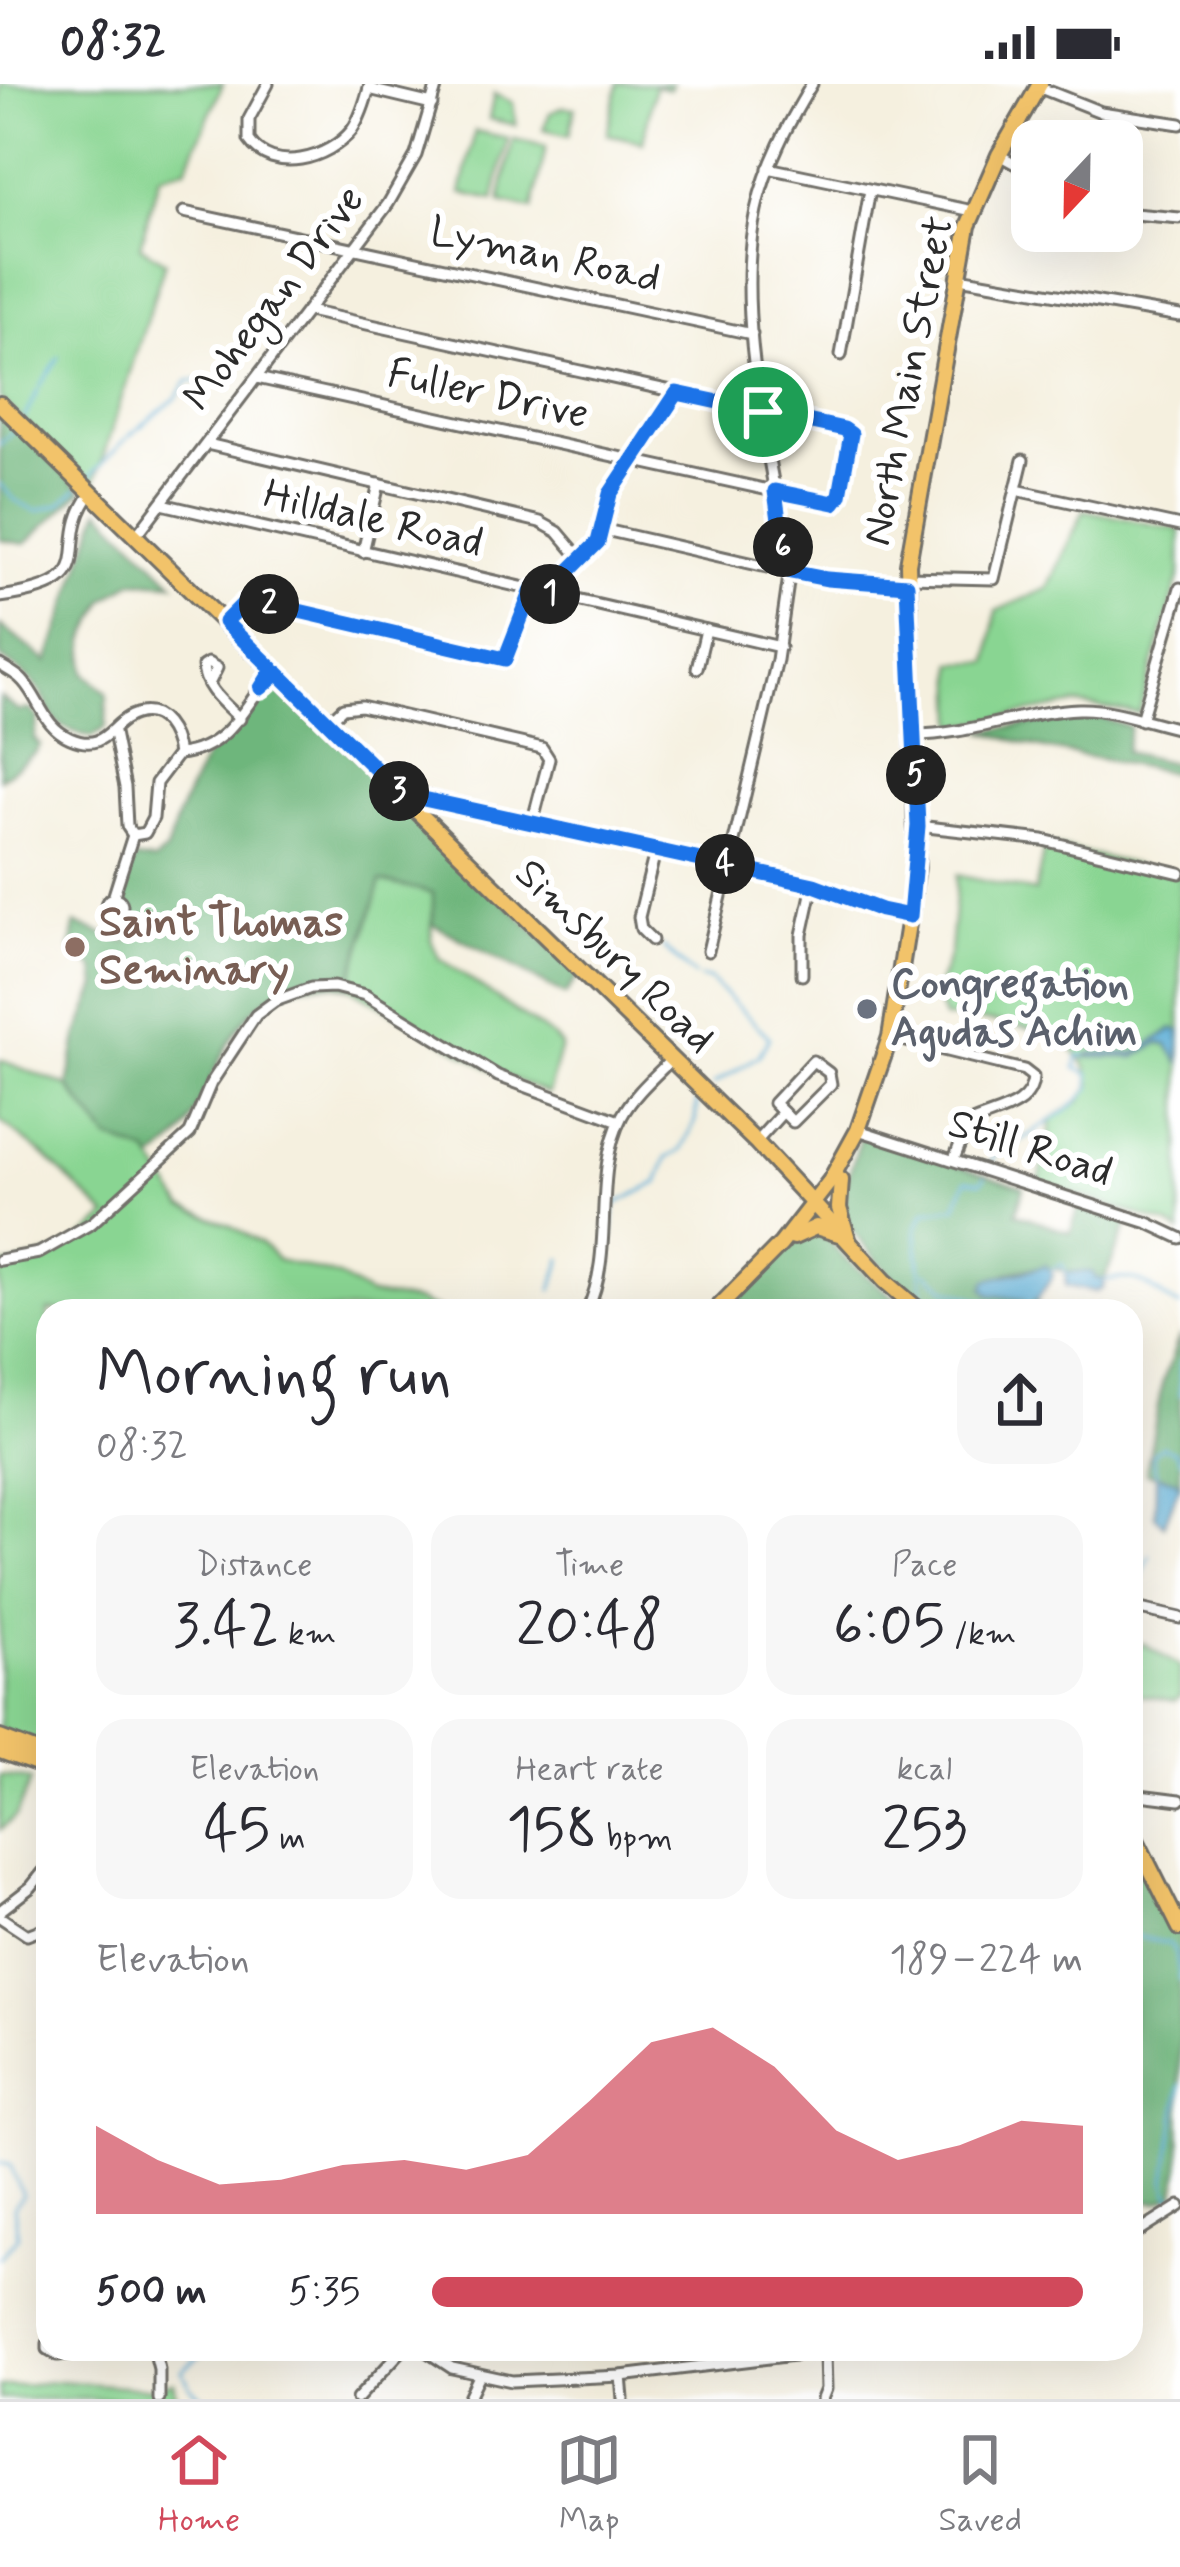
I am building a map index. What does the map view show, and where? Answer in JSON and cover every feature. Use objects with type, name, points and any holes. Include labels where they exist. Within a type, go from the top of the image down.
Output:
[{"type":"main road","name":"North Main Street","points":[[817,1206],[841,1180],[890,1037],[910,916],[918,826],[907,581],[958,278],[973,211],[1039,86]]},
{"type":"main road","name":"Simsbury Road","points":[[0,404],[672,1059],[908,1299]]},
{"type":"main road","name":"North Main Street","points":[[817,1206],[858,1130]]},
{"type":"main road","points":[[841,1180],[838,1208],[846,1239]]},
{"type":"main road","points":[[727,1299],[817,1206]]},
{"type":"main road","points":[[788,1240],[820,1227],[846,1239]]},
{"type":"main road","points":[[0,1738],[36,1752]]},
{"type":"main road","points":[[0,1750],[36,1764]]},
{"type":"main road","points":[[1143,1854],[1180,1928]]},
{"type":"street","points":[[268,84],[249,119],[249,140],[263,154],[285,160],[318,154],[343,139],[360,117],[370,86],[432,104]]},
{"type":"street","name":"Mohegan Drive","points":[[136,536],[402,183],[416,155],[436,84]]},
{"type":"street","points":[[708,951],[780,647],[785,598],[783,549],[752,334],[749,256],[756,208],[769,168],[812,84]]},
{"type":"street","points":[[1039,86],[1101,112],[1180,124]]},
{"type":"street","points":[[999,155],[1011,162]]},
{"type":"street","points":[[769,168],[973,211]]},
{"type":"street","points":[[841,355],[870,190]]},
{"type":"street","name":"Lyman Road","points":[[184,212],[752,334]]},
{"type":"street","points":[[1143,215],[1180,218]]},
{"type":"street","points":[[958,278],[1180,316]]},
{"type":"street","points":[[308,311],[763,412]]},
{"type":"street","name":"Fuller Drive","points":[[256,378],[834,503],[853,439],[844,429],[763,412]]},
{"type":"street","points":[[557,596],[566,574],[598,542],[608,498],[677,393]]},
{"type":"street","points":[[207,444],[546,524],[580,558]]},
{"type":"street","points":[[601,529],[827,579],[993,580],[1023,460]]},
{"type":"street","points":[[363,552],[379,484]]},
{"type":"street","points":[[1016,490],[1180,526]]},
{"type":"street","points":[[0,597],[44,590],[65,574],[74,554],[81,511],[92,493]]},
{"type":"street","name":"Hilldale Road","points":[[161,504],[780,647]]},
{"type":"street","points":[[1141,720],[1180,587]]},
{"type":"street","points":[[225,622],[244,603],[260,602],[505,659],[532,590]]},
{"type":"street","points":[[697,668],[706,630]]},
{"type":"street","points":[[0,665],[19,676],[49,724],[68,737],[85,742],[114,733],[134,714],[155,716],[170,728],[178,754]]},
{"type":"street","points":[[133,835],[150,826],[156,782],[178,754],[206,747],[240,719],[276,671]]},
{"type":"street","points":[[209,684],[240,719]]},
{"type":"street","points":[[328,722],[343,708],[361,706],[547,752],[533,820]]},
{"type":"street","points":[[914,735],[956,733],[1078,709],[1180,729]]},
{"type":"street","points":[[114,733],[127,826],[133,835]]},
{"type":"street","points":[[401,794],[814,885],[910,916]]},
{"type":"street","points":[[918,826],[1045,841],[1180,873]]},
{"type":"street","points":[[113,898],[133,835]]},
{"type":"street","points":[[652,940],[641,929],[639,917],[656,848]]},
{"type":"street","points":[[802,975],[802,935],[814,885]]},
{"type":"street","points":[[0,1260],[40,1253],[92,1223],[190,1133],[212,1084],[256,1015],[293,992],[334,987],[365,995],[498,1076],[619,1121]]},
{"type":"street","points":[[890,1037],[1033,1076],[1025,1100],[968,1124],[954,1159]]},
{"type":"street","points":[[591,1299],[604,1254],[609,1156],[619,1121],[637,1094],[672,1059]]},
{"type":"street","points":[[813,1061],[829,1073],[828,1089],[793,1121],[783,1112],[774,1102],[813,1061]]},
{"type":"street","points":[[756,1142],[783,1112]]},
{"type":"street","name":"Still Road","points":[[858,1130],[1148,1223],[1180,1238]]},
{"type":"street","points":[[1143,1610],[1180,1618]]},
{"type":"street","points":[[1143,1795],[1180,1800]]},
{"type":"street","points":[[36,1881],[0,1914],[27,1935],[36,1932]]},
{"type":"street","points":[[1143,2229],[1180,2206]]},
{"type":"street","points":[[157,2361],[159,2399]]},
{"type":"street","points":[[357,2399],[392,2361]]},
{"type":"street","points":[[438,2361],[479,2376],[531,2381],[760,2361]]},
{"type":"street","points":[[821,2399],[826,2389],[825,2361]]},
{"type":"street","points":[[467,2399],[479,2376]]},
{"type":"street","points":[[621,2376],[623,2399]]},
{"type":"green space","points":[[0,84],[223,84],[186,168],[159,176],[140,246],[165,262],[93,488],[0,398]]},
{"type":"green space","points":[[618,84],[672,84],[670,89],[655,86],[643,142],[607,134]]},
{"type":"green space","points":[[494,94],[513,103],[516,125],[489,119]]},
{"type":"green space","points":[[575,108],[569,135],[543,129],[550,113]]},
{"type":"green space","points":[[475,131],[508,138],[494,200],[461,193]]},
{"type":"green space","points":[[513,139],[546,146],[533,209],[500,202]]},
{"type":"green space","points":[[0,411],[82,491],[25,544],[0,540]]},
{"type":"green space","points":[[100,509],[174,583],[133,581],[105,600],[85,640],[85,673],[107,693],[106,727],[92,737],[57,722],[31,681],[0,657],[0,625],[48,662]]},
{"type":"green space","points":[[1084,510],[1180,530],[1180,574],[1139,713],[1076,704],[956,726],[954,663],[989,662],[996,611],[1048,588]]},
{"type":"green space","points":[[279,679],[579,975],[565,995],[433,924],[433,893],[381,881],[349,987],[313,984],[284,990],[261,1003],[227,1046],[184,1133],[153,1161],[149,1154],[109,1139],[68,1086],[77,1037],[97,986],[95,969],[71,949],[75,924],[126,942],[134,935],[135,920],[126,914],[128,905],[118,891],[136,859],[154,861],[166,851],[206,756]]},
{"type":"green space","points":[[0,697],[18,711],[30,709],[38,718],[34,739],[40,745],[0,779]]},
{"type":"green space","points":[[1095,716],[1130,727],[1125,752],[1180,765],[1180,774],[1045,749],[982,731]]},
{"type":"green space","points":[[1045,844],[1180,875],[1180,1233],[1169,1225],[1039,1182],[1052,1119],[1080,1101],[1091,1085],[1085,1065],[1072,1049],[1033,1030],[944,1018],[935,993],[950,953],[957,875],[1035,892]]},
{"type":"green space","points":[[380,880],[434,893],[431,940],[439,958],[561,1046],[548,1094],[494,1071],[349,987]]},
{"type":"green space","points":[[0,1060],[68,1086],[108,1138],[149,1154],[183,1207],[228,1224],[262,1244],[278,1260],[338,1276],[369,1295],[401,1299],[36,1299],[36,1744],[0,1730],[0,1266],[58,1251],[107,1216],[44,1155],[0,1121]]},
{"type":"green space","points":[[862,1135],[1024,1187],[1016,1213],[1070,1233],[1080,1205],[1129,1221],[1104,1280],[1025,1269],[1001,1276],[990,1294],[1023,1299],[915,1299],[849,1223],[844,1196]]},
{"type":"green space","points":[[802,1236],[827,1238],[844,1258],[897,1299],[734,1299]]},
{"type":"green space","points":[[1180,1335],[1180,1484],[1146,1473],[1162,1384]]},
{"type":"green space","points":[[1143,1643],[1180,1667],[1180,1696],[1175,1701],[1143,1695]]},
{"type":"green space","points":[[0,1775],[31,1780],[16,1816],[0,1830]]},
{"type":"green space","points":[[1143,1866],[1180,1936],[1180,2169],[1174,2196],[1159,2202],[1143,2201]]},
{"type":"green space","points":[[61,2381],[147,2388],[174,2382],[177,2399],[0,2399],[0,2387]]},
{"type":"water","points":[[1173,1029],[1180,1031],[1179,1063],[1168,1045],[1159,1043],[1135,1057],[1083,1057],[1135,1053]]},
{"type":"water","points":[[1046,1265],[1053,1276],[1037,1299],[990,1295],[984,1288],[987,1280]]},
{"type":"water","points":[[1092,1272],[1104,1280],[1103,1288],[1096,1292],[1066,1286],[1065,1274]]},
{"type":"water","points":[[1156,1475],[1180,1484],[1164,1525],[1155,1516]]},
{"type":"waterway","points":[[40,386],[59,357]]},
{"type":"waterway","points":[[88,478],[176,398],[188,381],[219,381]]},
{"type":"waterway","points":[[25,417],[38,390]]},
{"type":"waterway","points":[[0,444],[15,429]]},
{"type":"waterway","points":[[0,484],[15,500],[36,511],[60,504],[77,489]]},
{"type":"waterway","points":[[663,947],[695,976]]},
{"type":"waterway","points":[[700,978],[709,979],[769,1037],[759,1056],[714,1084]]},
{"type":"waterway","points":[[989,1168],[1000,1144],[1006,1140],[1017,1143],[1090,1089],[1089,1074],[1076,1068],[1078,1057],[1085,1055]]},
{"type":"waterway","points":[[599,1299],[608,1275],[615,1204],[658,1183],[667,1158],[681,1151],[695,1121],[697,1101]]},
{"type":"waterway","points":[[920,1299],[916,1228],[925,1211],[956,1207],[966,1180],[981,1182],[985,1177]]},
{"type":"waterway","points":[[552,1290],[562,1259]]},
{"type":"waterway","points":[[1049,1271],[1062,1264],[1067,1275]]},
{"type":"waterway","points":[[926,1272],[947,1289],[978,1299]]},
{"type":"waterway","points":[[1105,1280],[1138,1281],[1180,1307]]},
{"type":"waterway","points":[[1180,1361],[1180,1395]]},
{"type":"waterway","points":[[1156,1475],[1152,1454],[1162,1446],[1176,1452],[1180,1461]]},
{"type":"waterway","points":[[1143,1572],[1150,1556]]},
{"type":"waterway","points":[[1143,1938],[1170,1944],[1180,1981]]},
{"type":"waterway","points":[[1175,2202],[1166,2181],[1180,2085]]},
{"type":"waterway","points":[[0,2163],[10,2165],[23,2195],[14,2207],[18,2237],[0,2257]]},
{"type":"waterway","points":[[194,2361],[182,2371],[205,2399]]},
{"type":"place","name":"Saint Thomas Seminary","points":[[75,947]]},
{"type":"place","name":"Congregation Agudas Achim","points":[[867,1009]]},
{"type":"route","points":[[677,393],[763,412],[844,429],[853,439],[834,503],[775,491],[791,572],[907,585],[918,826],[910,916],[814,885],[401,794],[278,673],[261,688],[273,669],[225,622],[244,603],[260,602],[505,659],[532,590],[557,596],[566,574],[598,542],[610,494],[677,393]]}]
